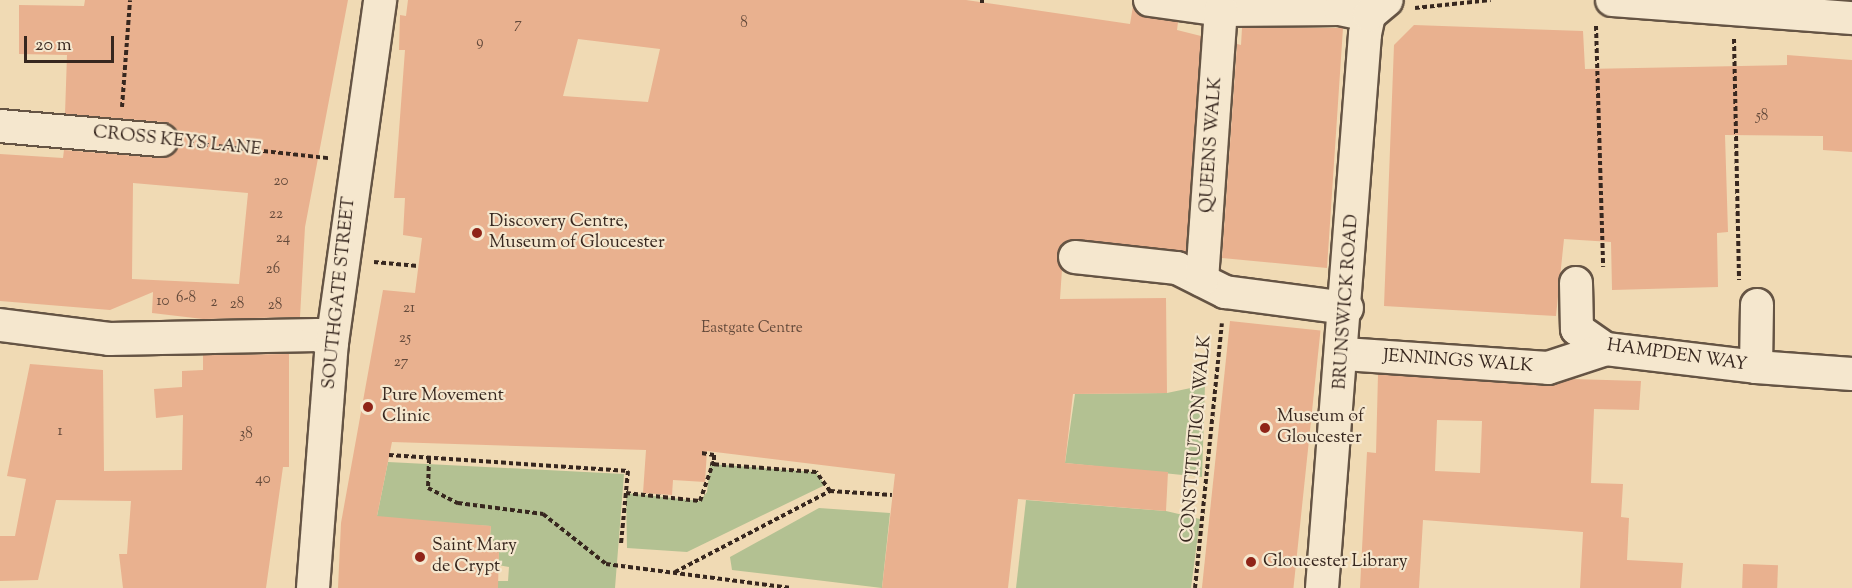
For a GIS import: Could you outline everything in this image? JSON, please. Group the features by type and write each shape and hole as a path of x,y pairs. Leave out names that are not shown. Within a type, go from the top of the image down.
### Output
{"street":[{"name":"SOUTHGATE STREET","path":"313,588 332,342 355,161 381,0"},
{"path":"1150,0 1221,10 1377,8"},
{"path":"1604,6 1734,7 1852,18"},
{"name":"BRUNSWICK ROAD","path":"1322,588 1377,8"},
{"name":"QUEENS WALK","path":"1214,286 1221,10"},
{"name":"CROSS KEYS LANE","path":"0,126 161,140"},
{"path":"1075,257 1177,268 1214,286 1347,308"},
{"name":"HAMPDEN WAY","path":"1590,281 1577,329 1606,349 1756,367 1852,374"},
{"name":"HAMPDEN WAY","path":"1756,367 1757,305"},
{"path":"0,325 109,339 318,334 332,342"},
{"name":"JENNINGS WALK","path":"1344,354 1548,368 1606,349"}],"path":[{"path":"122,135 130,0"},
{"path":"1377,8 1462,7 1491,0"},
{"path":"1590,281 1604,6"},
{"path":"1734,7 1736,276 1757,305"},
{"name":"CROSS KEYS LANE","path":"161,140 355,161"},
{"path":"343,259 418,266"},
{"name":"CONSTITUTION WALK","path":"1195,588 1214,286"},
{"path":"626,493 700,501 707,492 710,464 714,454 701,453"},
{"path":"389,456 628,471 621,544"},
{"path":"429,459 428,488 458,503 543,514 606,564 791,588"},
{"path":"710,464 816,472 830,491"},
{"path":"675,573 830,491 892,495"}],"green space":[{"path":"1205,385 1202,477 1065,463 1075,394 1167,393"},
{"path":"388,462 624,474 615,588 498,588 497,581 508,581 509,567 498,565 499,549 489,547 491,526 376,521"},
{"path":"710,464 816,472 825,485 687,552 627,548 626,493 700,501 707,492"},
{"path":"1026,500 1166,511 1200,519 1191,588 1016,588"},
{"path":"819,508 890,513 882,588 732,570 730,557"}],"building":[{"path":"85,0 348,0 305,227 300,317 203,319 152,313 153,292 110,310 0,301 0,154 63,158 64,150 160,158 169,156 179,142 177,132 163,122 65,114 67,55 19,54 19,5 84,6","holes":["133,183 248,193 239,284 132,279"]},
{"path":"408,0 966,0 1130,24 1133,6 1139,14 1178,22 1177,30 1201,36 1186,252 1076,239 1061,246 1057,256 1062,269 1060,299 1166,298 1167,393 1073,394 1065,463 1168,472 1166,511 1018,499 1008,588 882,588 895,474 707,451 705,482 673,480 672,495 643,493 646,450 392,442 377,516 491,526 489,547 499,549 498,588 338,588 341,523 383,290 415,293 422,238 403,235 405,198 394,198 405,50 399,50 400,15 406,16","holes":["578,39 660,49 648,102 563,96"]},
{"path":"1414,25 1583,31 1585,69 1787,65 1787,55 1852,60 1852,152 1823,150 1823,136 1725,135 1728,232 1717,233 1718,287 1612,290 1611,242 1564,239 1556,316 1384,306 1394,45"},
{"path":"1242,28 1343,28 1327,268 1222,258 1237,44 1241,45"},
{"name":"Museum of Gloucester","path":"1230,321 1321,331 1293,588 1202,588"},
{"path":"289,354 289,467 283,467 266,588 123,588 119,554 127,554 131,501 56,500 38,580 0,581 0,536 15,536 26,479 7,476 30,364 103,370 104,471 182,470 183,415 156,418 154,389 182,387 182,371 203,370 203,355"},
{"path":"1378,374 1547,386 1572,379 1641,381 1639,410 1594,409 1591,483 1623,484 1621,517 1629,518 1627,560 1683,563 1681,588 1580,588 1583,532 1423,520 1419,588 1360,588 1367,452 1376,453","holes":["1437,420 1482,421 1480,473 1435,471"]},
{"path":"1743,564 1778,565 1777,588 1742,588"}],"place":[{"name":"Discovery Centre, Museum of Gloucester","path":"477,233"},
{"name":"Pure Movement Clinic","path":"368,407"},
{"name":"Museum of Gloucester","path":"1265,428"},
{"name":"Saint Mary de Crypt","path":"420,557"},
{"name":"Gloucester Library","path":"1251,562"}]}
